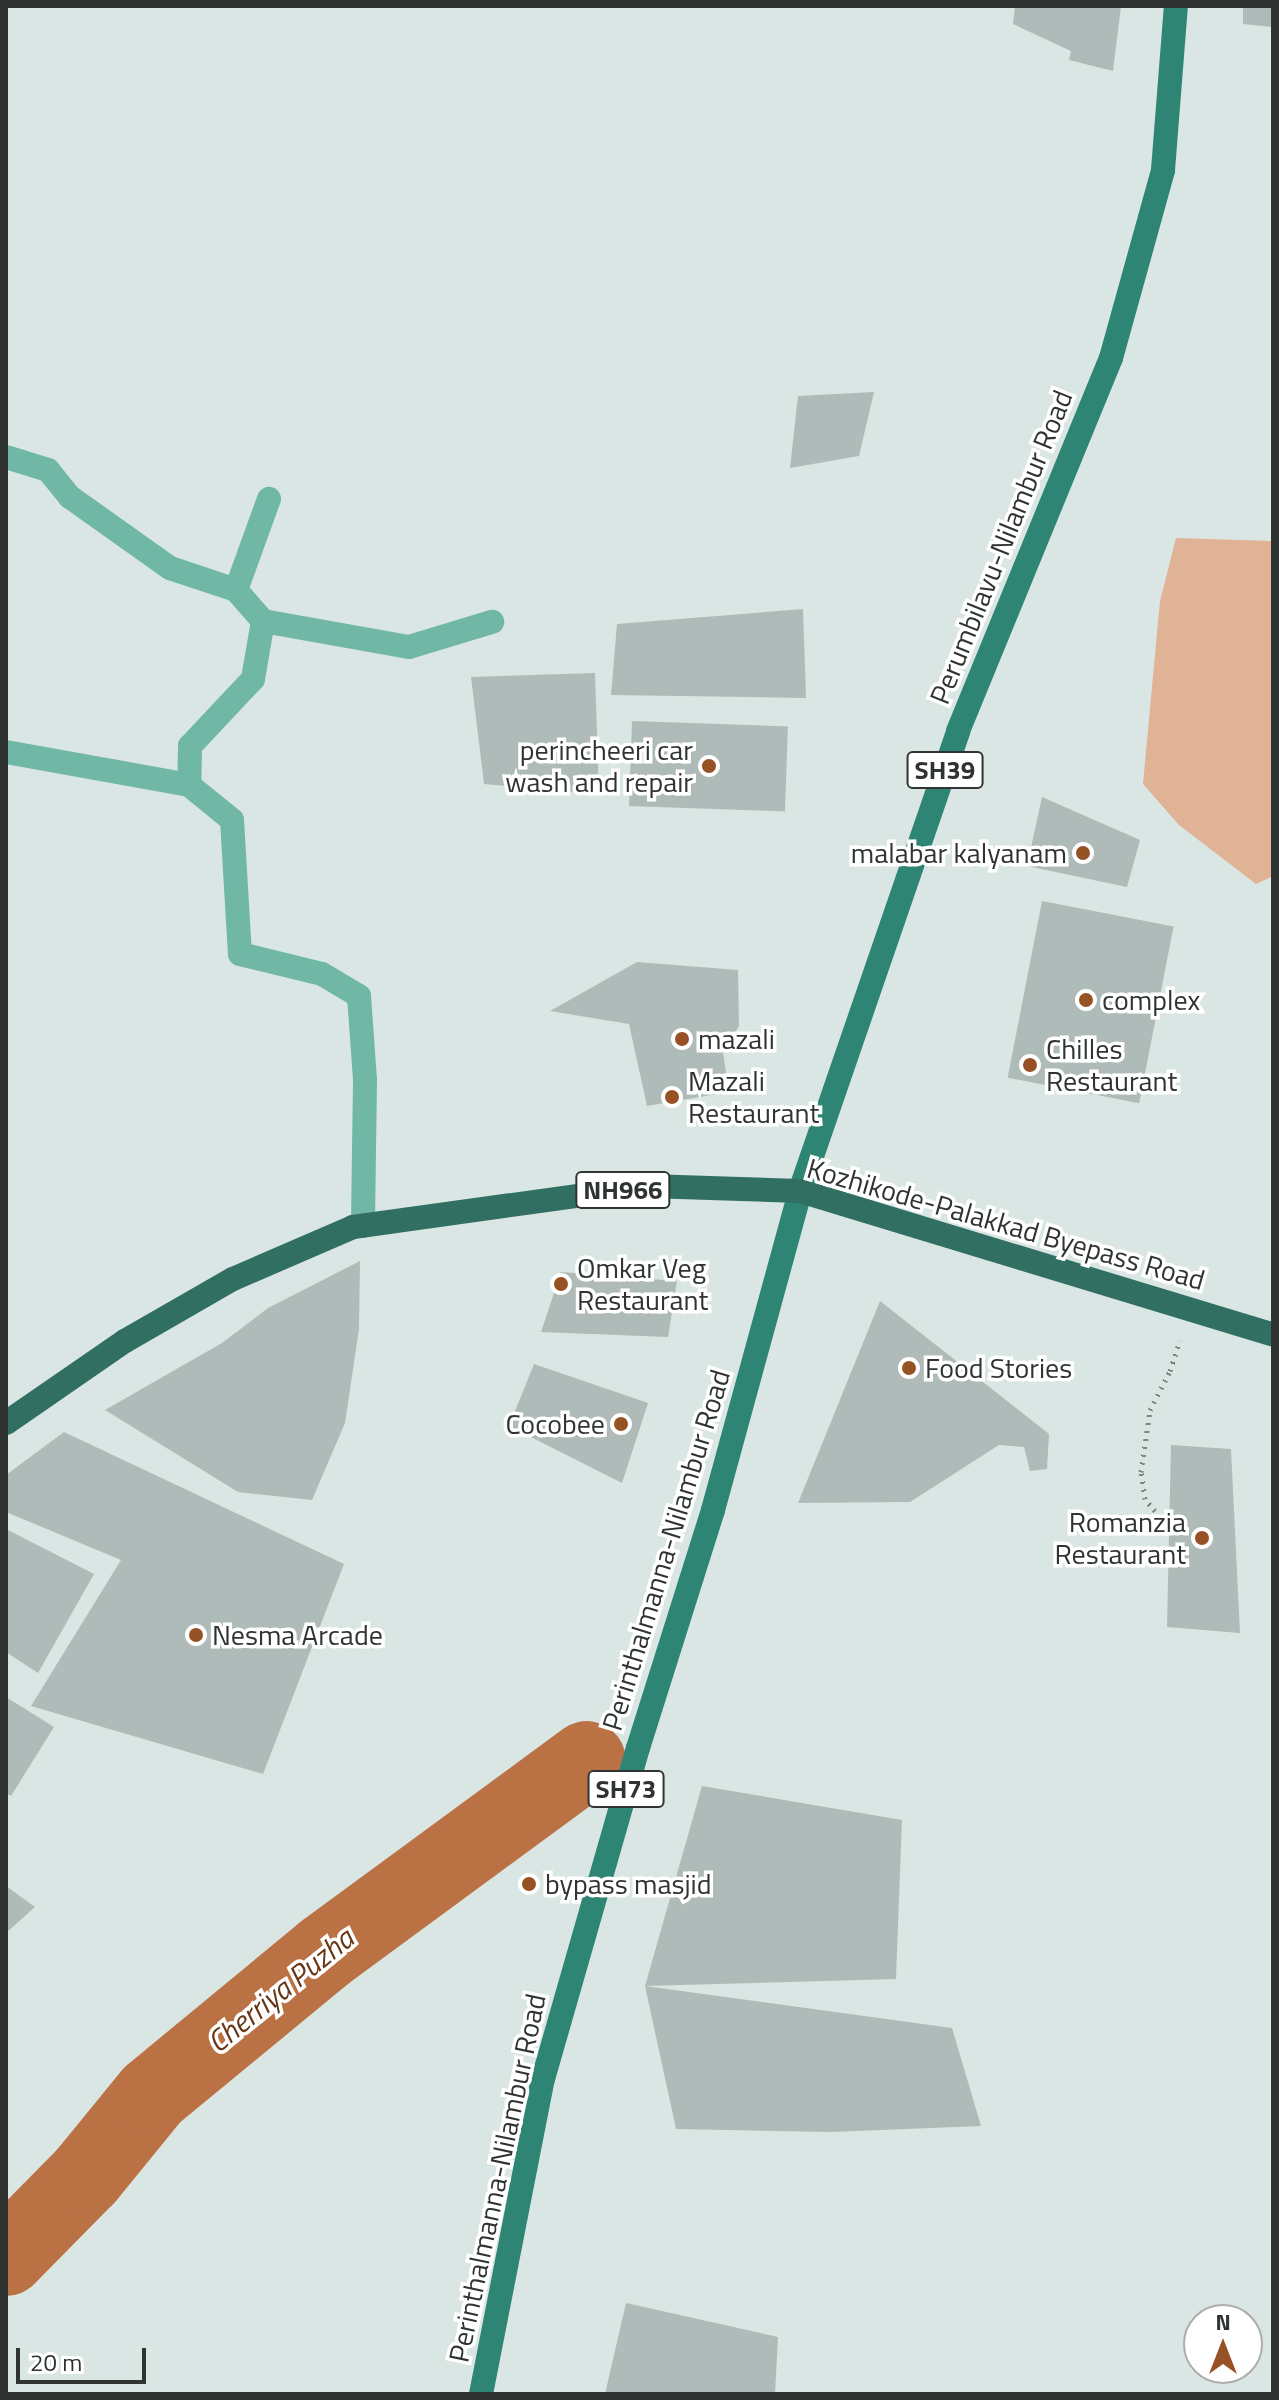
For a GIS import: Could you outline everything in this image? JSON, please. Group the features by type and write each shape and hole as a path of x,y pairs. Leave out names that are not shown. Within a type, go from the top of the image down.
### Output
{"highway":[{"name":"Kozhikode-Palakkad Byepass Road","path":"6,1423 125,1341 233,1279 363,1226 648,1186 800,1191 1273,1335"}],"main road":[{"name":"Perumbilavu-Nilambur Road","path":"800,1191 958,731 1111,358 1163,170 1176,6"},
{"name":"Perinthalmanna-Nilambur Road","path":"481,2394 543,2079 638,1748 713,1510 800,1191"}],"street":[{"path":"6,457 48,470 70,497 170,568 236,590 263,621 409,647 492,622"},
{"path":"236,590 269,499"},
{"path":"189,785 190,746 253,679 263,621"},
{"path":"6,752 189,785 232,820 240,954 322,974 359,996 365,1080 363,1226"}],"path":[{"path":"1155,1511 1145,1499 1141,1472 1150,1410 1170,1371 1191,1309"}],"shaded area":[{"path":"1176,538 1273,541 1273,876 1256,884 1179,825 1143,784 1160,601"}],"building":[{"path":"1015,6 1121,6 1113,71 1069,60 1071,51 1013,24"},
{"path":"1243,6 1273,6 1273,27 1243,24"},
{"path":"874,392 859,456 790,468 798,396"},
{"path":"803,609 806,698 611,695 617,624"},
{"path":"595,673 599,794 484,784 471,677"},
{"name":"perincheeri car wash and repair","path":"632,721 788,726 785,811 629,806"},
{"name":"malabar kalyanam","path":"1042,797 1140,840 1127,887 1027,866"},
{"name":"complex","path":"1042,901 1174,927 1139,1103 1008,1078"},
{"name":"mazali","path":"637,962 738,970 739,1026 723,1052 729,1092 647,1106 629,1024 550,1011"},
{"path":"360,1261 359,1329 345,1423 312,1500 238,1492 105,1410 222,1343 268,1308"},
{"path":"561,1272 677,1281 668,1337 541,1332"},
{"name":"Food Stories","path":"880,1301 1049,1434 1047,1469 1030,1471 1024,1447 999,1445 910,1502 798,1503"},
{"path":"534,1364 648,1403 622,1483 509,1426"},
{"name":"Nesma Arcade","path":"64,1432 344,1564 263,1774 31,1706 121,1560 6,1512 6,1475"},
{"name":"Romanzia Restaurant","path":"1171,1445 1231,1449 1240,1633 1167,1627"},
{"path":"6,1529 94,1574 38,1673 6,1652"},
{"path":"6,1697 54,1727 11,1796 6,1793"},
{"path":"702,1786 902,1820 896,1979 645,1986"},
{"path":"6,1886 35,1907 6,1933"},
{"path":"645,1986 952,2028 981,2126 831,2132 676,2129"},
{"path":"626,2303 778,2337 775,2394 605,2394"}],"waterway":[{"name":"Cherriya Puzha","path":"6,2257 86,2176 152,2095 324,1953 587,1760"}],"place":[{"name":"perincheeri car wash and repair","path":"709,766"},
{"name":"malabar kalyanam","path":"1083,853"},
{"name":"complex","path":"1086,1000"},
{"name":"mazali","path":"682,1039"},
{"name":"Chilles Restaurant","path":"1030,1065"},
{"name":"Mazali Restaurant","path":"672,1097"},
{"name":"Omkar Veg Restaurant","path":"561,1284"},
{"name":"Food Stories","path":"909,1368"},
{"name":"Cocobee","path":"621,1424"},
{"name":"Romanzia Restaurant","path":"1202,1538"},
{"name":"Nesma Arcade","path":"196,1635"},
{"name":"bypass masjid","path":"529,1884"}]}
